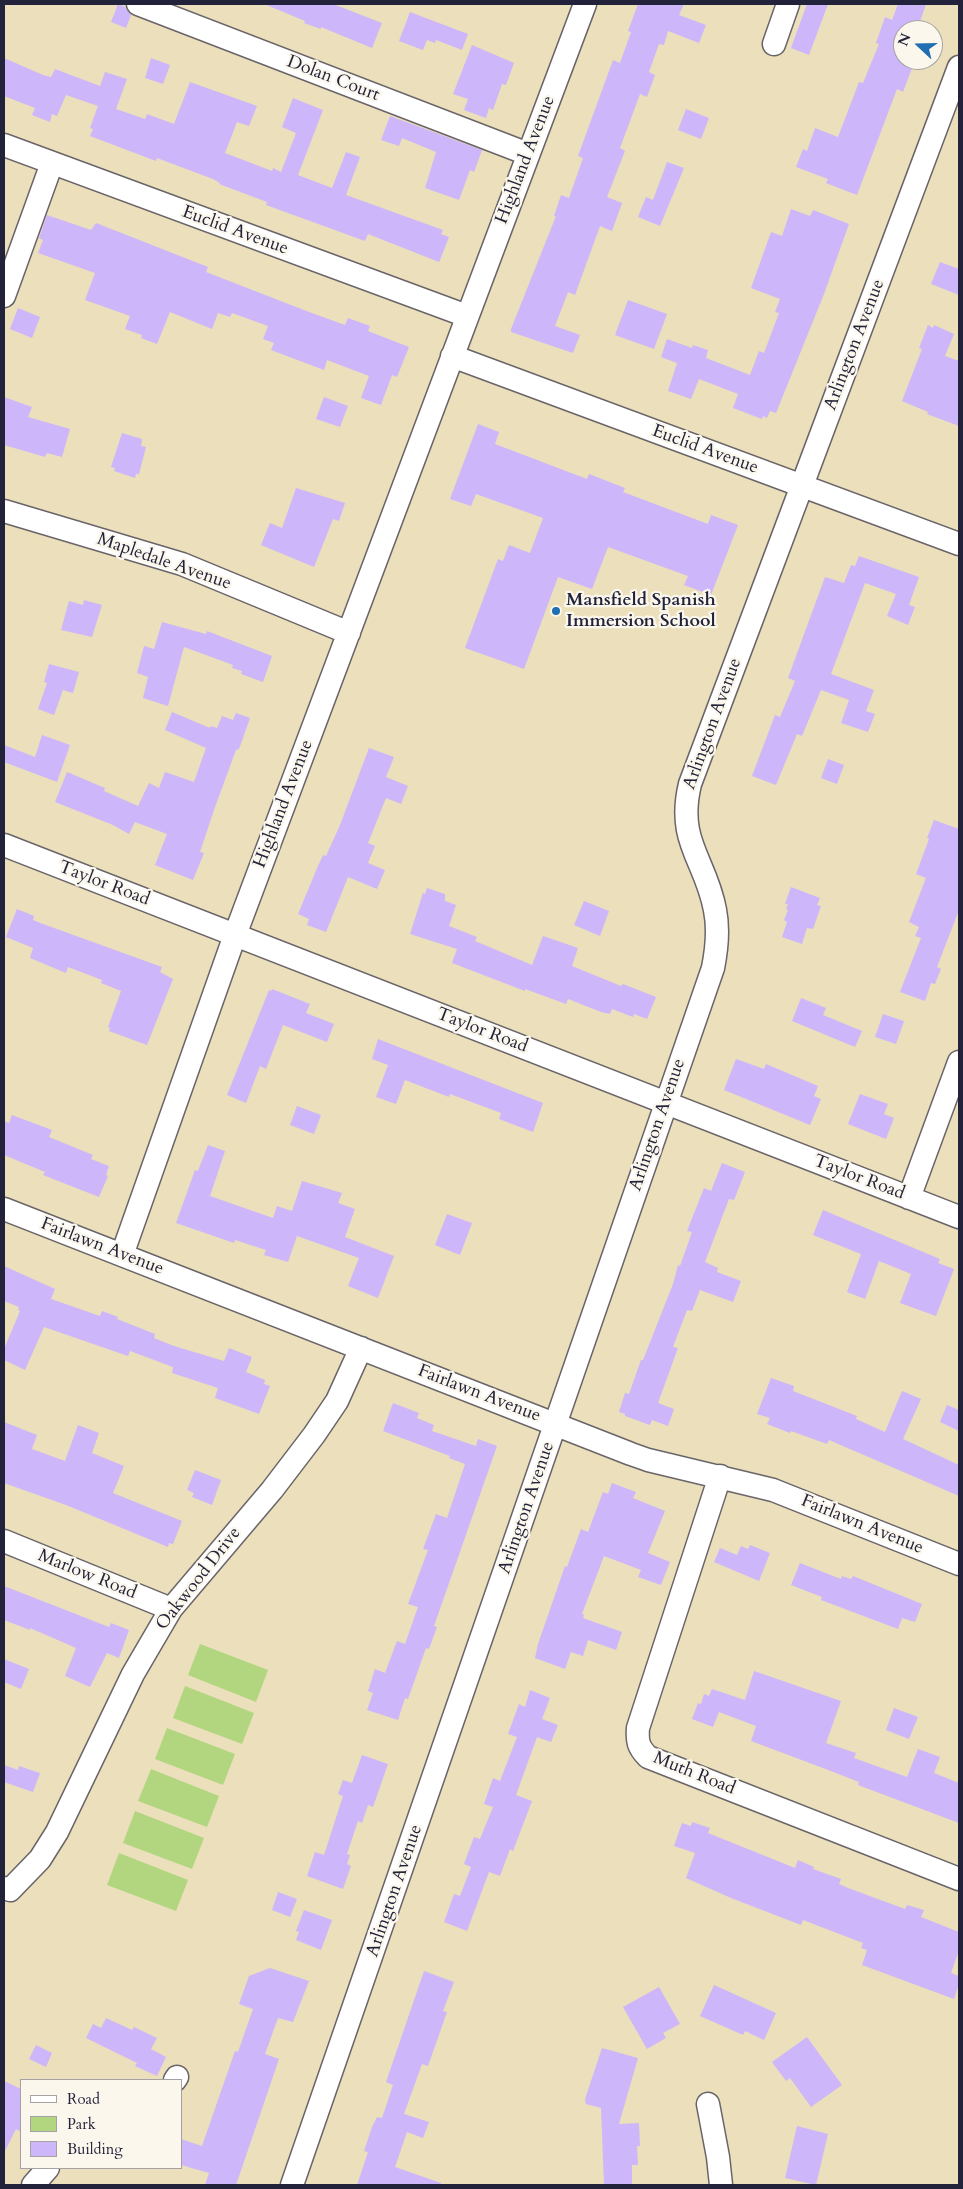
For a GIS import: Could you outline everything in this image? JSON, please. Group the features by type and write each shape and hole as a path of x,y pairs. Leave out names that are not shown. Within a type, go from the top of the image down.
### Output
{"street":[{"name":"Dolan Court","path":"138,4 528,154"},
{"name":"Highland Avenue","path":"122,1255 235,935 585,4"},
{"path":"774,44 788,4"},
{"name":"Arlington Avenue","path":"292,2185 557,1424 665,1103 713,968 718,932 715,909 688,838 685,803 696,766 959,67"},
{"name":"Euclid Avenue","path":"4,145 467,316"},
{"path":"4,296 52,163"},
{"name":"Euclid Avenue","path":"452,356 959,544"},
{"name":"Mapledale Avenue","path":"4,511 182,564 349,633"},
{"name":"Taylor Road","path":"4,845 959,1217"},
{"path":"909,1198 959,1062"},
{"name":"Fairlawn Avenue","path":"4,1209 648,1460 774,1490 959,1564"},
{"name":"Oakwood Drive","path":"6,1891 40,1858 57,1832 133,1674 171,1609 272,1490 314,1435 337,1401 361,1348"},
{"name":"Muth Road","path":"720,1476 638,1728 637,1741 640,1749 648,1757 959,1879"},
{"name":"Marlow Road","path":"4,1541 171,1609"},
{"path":"708,2104 721,2185"},
{"path":"33,2185 47,2169"}],"green space":[{"path":"200,1644 268,1670 256,1702 188,1675"},
{"path":"185,1686 254,1713 242,1744 173,1718"},
{"path":"167,1728 235,1754 223,1785 155,1759"},
{"path":"151,1769 219,1796 207,1827 138,1801"},
{"path":"135,1811 204,1838 192,1869 123,1843"},
{"path":"119,1853 188,1880 176,1911 107,1885"}],"building":[{"path":"118,4 125,7 131,15 126,28 111,22"},
{"path":"264,4 333,4 382,23 372,48 321,27 321,29 304,23 305,21"},
{"path":"638,4 684,4 679,15 706,25 699,43 668,31 664,45 659,44 649,72 655,75 647,97 640,94 620,148 625,151 607,197 622,203 612,231 600,226 575,295 568,292 555,326 580,335 573,353 511,332 511,329 556,216 554,216 561,195 569,198 583,158 578,156 613,60 620,63 631,32 628,31"},
{"path":"807,4 828,4 809,55 791,48"},
{"path":"898,4 926,4 920,20 893,20 893,70 911,70 903,92 897,89 857,195 826,183 828,179 796,167 803,149 807,151 815,128 838,137 859,82 863,83 879,44 876,43 885,17 892,20"},
{"path":"410,12 468,34 462,50 436,40 435,43 427,40 423,50 399,41"},
{"path":"472,45 514,63 506,85 502,84 493,110 489,108 486,118 464,110 468,99 453,94"},
{"path":"4,58 43,75 51,77 55,69 100,86 105,72 127,79 116,109 145,119 147,114 174,124 190,82 257,106 249,126 237,122 225,153 272,171 273,168 281,172 296,133 282,127 293,98 323,110 298,175 332,188 346,152 360,157 346,195 443,230 441,234 449,237 440,260 439,262 368,234 365,241 266,205 267,202 219,184 213,179 157,158 156,161 90,136 93,129 90,128 98,106 66,95 57,116 52,114 50,122 32,115 35,108 4,96"},
{"path":"151,58 170,65 163,84 145,78"},
{"path":"686,109 709,118 701,139 678,130"},
{"path":"390,116 482,150 474,172 470,170 459,200 425,188 436,152 402,138 399,146 381,140"},
{"path":"667,162 684,168 660,226 638,217 646,197 653,200"},
{"path":"791,209 810,216 813,210 849,224 824,294 776,413 770,411 767,418 763,416 762,419 733,408 738,394 699,379 691,399 668,391 677,363 661,357 667,339 692,348 693,345 708,350 706,358 750,375 759,351 764,353 779,313 775,312 780,299 751,288 771,232 782,236"},
{"path":"47,215 91,230 96,223 208,267 206,272 309,312 345,325 348,318 370,326 368,331 409,347 397,377 392,375 381,405 361,398 369,376 327,360 324,370 271,350 274,343 263,339 268,326 232,313 230,317 218,313 212,329 170,312 157,344 141,338 142,335 125,329 130,316 85,300 95,273 38,253 43,240 39,238"},
{"path":"940,262 959,269 959,295 931,284"},
{"path":"628,300 667,314 654,349 615,335"},
{"path":"18,308 40,317 32,338 10,329"},
{"path":"928,325 933,328 934,325 954,334 945,356 959,361 959,426 927,414 928,412 902,401 922,349 919,348"},
{"path":"4,397 32,407 28,417 70,429 62,457 47,453 45,457 4,445"},
{"path":"324,397 348,406 340,427 316,419"},
{"path":"478,424 499,432 495,444 587,479 589,474 625,488 623,492 708,524 711,515 738,525 711,595 684,585 688,576 608,547 592,589 558,577 524,669 465,648 498,559 503,561 509,545 530,553 543,518 476,494 471,506 450,499"},
{"path":"122,433 142,439 141,446 146,447 139,474 136,474 135,478 114,471 115,468 111,467"},
{"path":"296,488 345,503 339,521 333,519 314,567 261,545 270,523 282,528"},
{"path":"859,556 919,577 909,605 915,607 908,625 887,616 896,594 865,583 831,674 874,690 866,711 875,714 868,732 841,723 849,700 821,690 802,736 797,734 776,785 752,776 775,715 780,717 795,681 788,678 825,577 844,583 851,565 855,566"},
{"path":"84,600 102,605 92,637 61,630 69,601 83,605"},
{"path":"162,622 206,634 207,631 272,656 263,682 241,674 242,671 232,668 233,665 184,647 168,706 143,698 148,677 137,673 144,646 154,649"},
{"path":"49,664 79,672 73,693 63,690 54,715 38,709 47,683 44,682"},
{"path":"172,712 210,728 211,726 217,728 222,716 233,720 236,713 250,718 215,807 200,852 204,853 193,880 155,865 167,834 135,822 129,834 113,825 55,802 67,772 105,788 104,791 138,806 149,783 159,788 165,772 194,782 206,748 165,730"},
{"path":"42,735 70,745 57,782 4,762 4,745 35,757"},
{"path":"369,748 394,757 386,777 408,786 401,804 386,798 368,843 375,846 368,863 385,870 377,889 348,877 326,932 307,925 309,919 298,914 323,855 326,856 340,825"},
{"path":"828,759 844,765 837,784 821,778"},
{"path":"934,820 959,829 959,910 937,967 941,969 935,984 931,983 925,1001 900,992 921,938 915,936 919,927 909,922 926,878 916,874"},
{"path":"791,887 820,898 817,905 821,906 813,929 807,928 802,944 782,937 787,922 784,920 788,904 785,904"},
{"path":"427,888 445,894 445,901 456,905 449,926 477,937 475,941 532,965 543,936 578,948 572,966 621,986 623,984 656,997 647,1019 634,1014 633,1017 612,1009 610,1014 601,1012 568,999 566,1004 525,989 525,991 452,963 457,949 410,934 423,893 425,894"},
{"path":"584,901 609,911 600,936 574,925"},
{"path":"17,909 34,916 33,920 43,924 162,967 160,972 173,979 147,1045 109,1031 110,1028 108,1027 121,991 101,983 102,980 68,967 66,973 30,958 33,948 6,937"},
{"path":"272,989 310,1004 306,1013 334,1024 327,1042 283,1025 266,1069 260,1066 246,1103 227,1095 269,990 271,991"},
{"path":"801,998 826,1008 823,1015 862,1031 855,1047 792,1021"},
{"path":"883,1014 904,1021 896,1044 875,1037"},
{"path":"378,1039 543,1103 533,1132 499,1119 501,1113 450,1094 449,1097 405,1080 396,1104 376,1097 388,1065 372,1059"},
{"path":"736,1059 764,1069 766,1064 818,1086 814,1096 821,1099 810,1125 724,1090"},
{"path":"860,1094 888,1104 884,1114 894,1118 886,1139 848,1124"},
{"path":"297,1106 321,1115 314,1134 290,1125"},
{"path":"12,1115 52,1130 49,1137 93,1155 91,1159 109,1166 106,1175 108,1176 99,1197 43,1175 45,1172 4,1155 4,1121 9,1123"},
{"path":"208,1145 225,1151 210,1196 273,1218 277,1206 292,1211 302,1181 342,1193 338,1203 355,1209 345,1237 394,1256 378,1298 348,1286 359,1258 297,1236 288,1262 264,1255 266,1250 235,1240 234,1243 176,1223 195,1170 198,1171"},
{"path":"722,1163 745,1172 734,1200 729,1199 705,1262 718,1268 717,1272 741,1281 733,1302 700,1290 692,1311 687,1310 673,1347 678,1348 658,1403 674,1409 668,1426 652,1420 650,1425 619,1412 625,1393 629,1394 673,1284 678,1265 680,1266 692,1232 687,1231 704,1188 711,1191"},
{"path":"823,1210 940,1259 938,1263 954,1269 936,1316 900,1303 911,1274 879,1261 865,1299 847,1292 861,1254 813,1235"},
{"path":"447,1214 472,1223 460,1255 435,1245"},
{"path":"4,1266 55,1289 51,1299 100,1316 102,1311 118,1317 117,1319 155,1334 154,1338 174,1346 224,1361 229,1348 252,1357 246,1372 265,1380 264,1384 270,1386 259,1414 215,1398 218,1388 172,1373 173,1367 130,1351 128,1356 44,1327 25,1370 4,1360 4,1349 20,1311 18,1310 19,1307 4,1301"},
{"path":"771,1378 794,1386 793,1391 857,1416 856,1419 885,1432 902,1391 921,1399 903,1439 959,1465 959,1496 829,1440 827,1444 767,1424 770,1418 757,1414"},
{"path":"393,1403 419,1413 417,1418 434,1425 432,1431 476,1446 478,1439 497,1446 434,1626 437,1627 429,1649 426,1648 408,1699 405,1698 398,1720 367,1710 373,1693 368,1691 375,1669 385,1673 397,1641 405,1644 418,1607 408,1604 428,1550 423,1549 436,1514 447,1518 465,1464 449,1458 450,1456 383,1431"},
{"path":"947,1405 959,1410 959,1431 940,1422"},
{"path":"4,1422 37,1435 32,1449 65,1461 78,1425 99,1433 92,1453 124,1466 113,1493 182,1521 173,1544 169,1543 168,1547 66,1505 4,1483"},
{"path":"195,1470 221,1480 212,1505 192,1497 194,1493 187,1490"},
{"path":"612,1483 636,1492 633,1498 665,1511 648,1553 670,1562 661,1585 638,1577 641,1570 604,1556 582,1614 584,1615 583,1618 622,1632 616,1650 588,1640 583,1656 571,1652 565,1669 535,1658 538,1644 565,1566 567,1567 581,1529 588,1532 603,1492 608,1494"},
{"path":"750,1545 770,1553 759,1581 714,1562 720,1548 737,1555 741,1546 748,1549"},
{"path":"800,1563 841,1579 842,1576 851,1579 853,1576 922,1604 915,1622 902,1618 898,1629 821,1600 822,1597 791,1585"},
{"path":"4,1586 109,1627 111,1623 129,1630 119,1658 107,1653 90,1687 65,1676 76,1648 30,1628 30,1630 4,1620"},
{"path":"4,1659 29,1669 21,1689 4,1682"},
{"path":"754,1671 841,1701 826,1743 856,1753 854,1758 907,1777 918,1749 940,1757 934,1773 959,1783 959,1823 858,1785 859,1782 751,1741 756,1726 719,1712 713,1727 692,1719 698,1703 701,1704 704,1694 709,1696 712,1689 745,1700"},
{"path":"530,1690 550,1698 542,1719 558,1725 551,1742 537,1737 516,1795 532,1801 513,1851 510,1849 500,1876 489,1872 467,1931 444,1922 454,1894 460,1896 471,1867 464,1864 474,1837 480,1839 493,1807 484,1804 493,1778 500,1781 517,1737 508,1734 519,1704 525,1707"},
{"path":"894,1708 918,1717 909,1739 886,1730"},
{"path":"362,1755 388,1764 373,1807 368,1805 362,1823 358,1821 347,1854 350,1855 347,1864 351,1866 343,1889 307,1876 315,1852 324,1855 343,1796 338,1794 343,1780 352,1783"},
{"path":"4,1765 18,1770 19,1766 40,1773 33,1792 4,1782"},
{"path":"692,1822 710,1828 708,1833 795,1868 798,1860 814,1867 813,1869 841,1879 839,1884 848,1888 905,1909 907,1905 924,1910 921,1917 959,1932 959,1950 951,1973 959,1976 959,1984 954,1999 862,1965 867,1950 861,1948 863,1943 803,1920 801,1925 686,1878 695,1853 674,1846 682,1823 691,1826"},
{"path":"278,1892 297,1899 290,1917 272,1910"},
{"path":"304,1910 332,1920 321,1950 296,1940 299,1932 296,1931"},
{"path":"270,1968 309,1981 293,2022 278,2018 265,2054 279,2059 236,2185 205,2185 209,2173 182,2165 182,2139 202,2146 235,2051 238,2052 253,2009 239,2004 249,1976"},
{"path":"424,1971 454,1982 443,2011 447,2012 428,2066 422,2064 404,2114 429,2122 423,2138 407,2132 395,2167 441,2183 440,2185 357,2185 368,2152 364,2151 372,2127 377,2117 382,2118 393,2085 386,2082"},
{"path":"714,1985 776,2013 764,2040 745,2031 743,2035 700,2016"},
{"path":"659,1987 680,2024 663,2033 666,2038 647,2049 623,2007"},
{"path":"106,2018 132,2030 134,2027 157,2038 151,2049 166,2057 157,2076 135,2066 137,2063 86,2038 93,2024 101,2028"},
{"path":"807,2037 842,2085 811,2107 790,2078 786,2081 772,2062"},
{"path":"36,2045 52,2053 46,2067 29,2059"},
{"path":"602,2048 638,2058 619,2124 639,2123 640,2146 637,2146 638,2165 632,2165 632,2184 604,2185 601,2108 586,2104 585,2099"},
{"path":"4,2081 20,2089 20,2131 16,2129 4,2153"},
{"path":"797,2126 828,2134 816,2185 785,2178"}],"place":[{"name":"Mansfield Spanish Immersion School","path":"556,611"}]}
